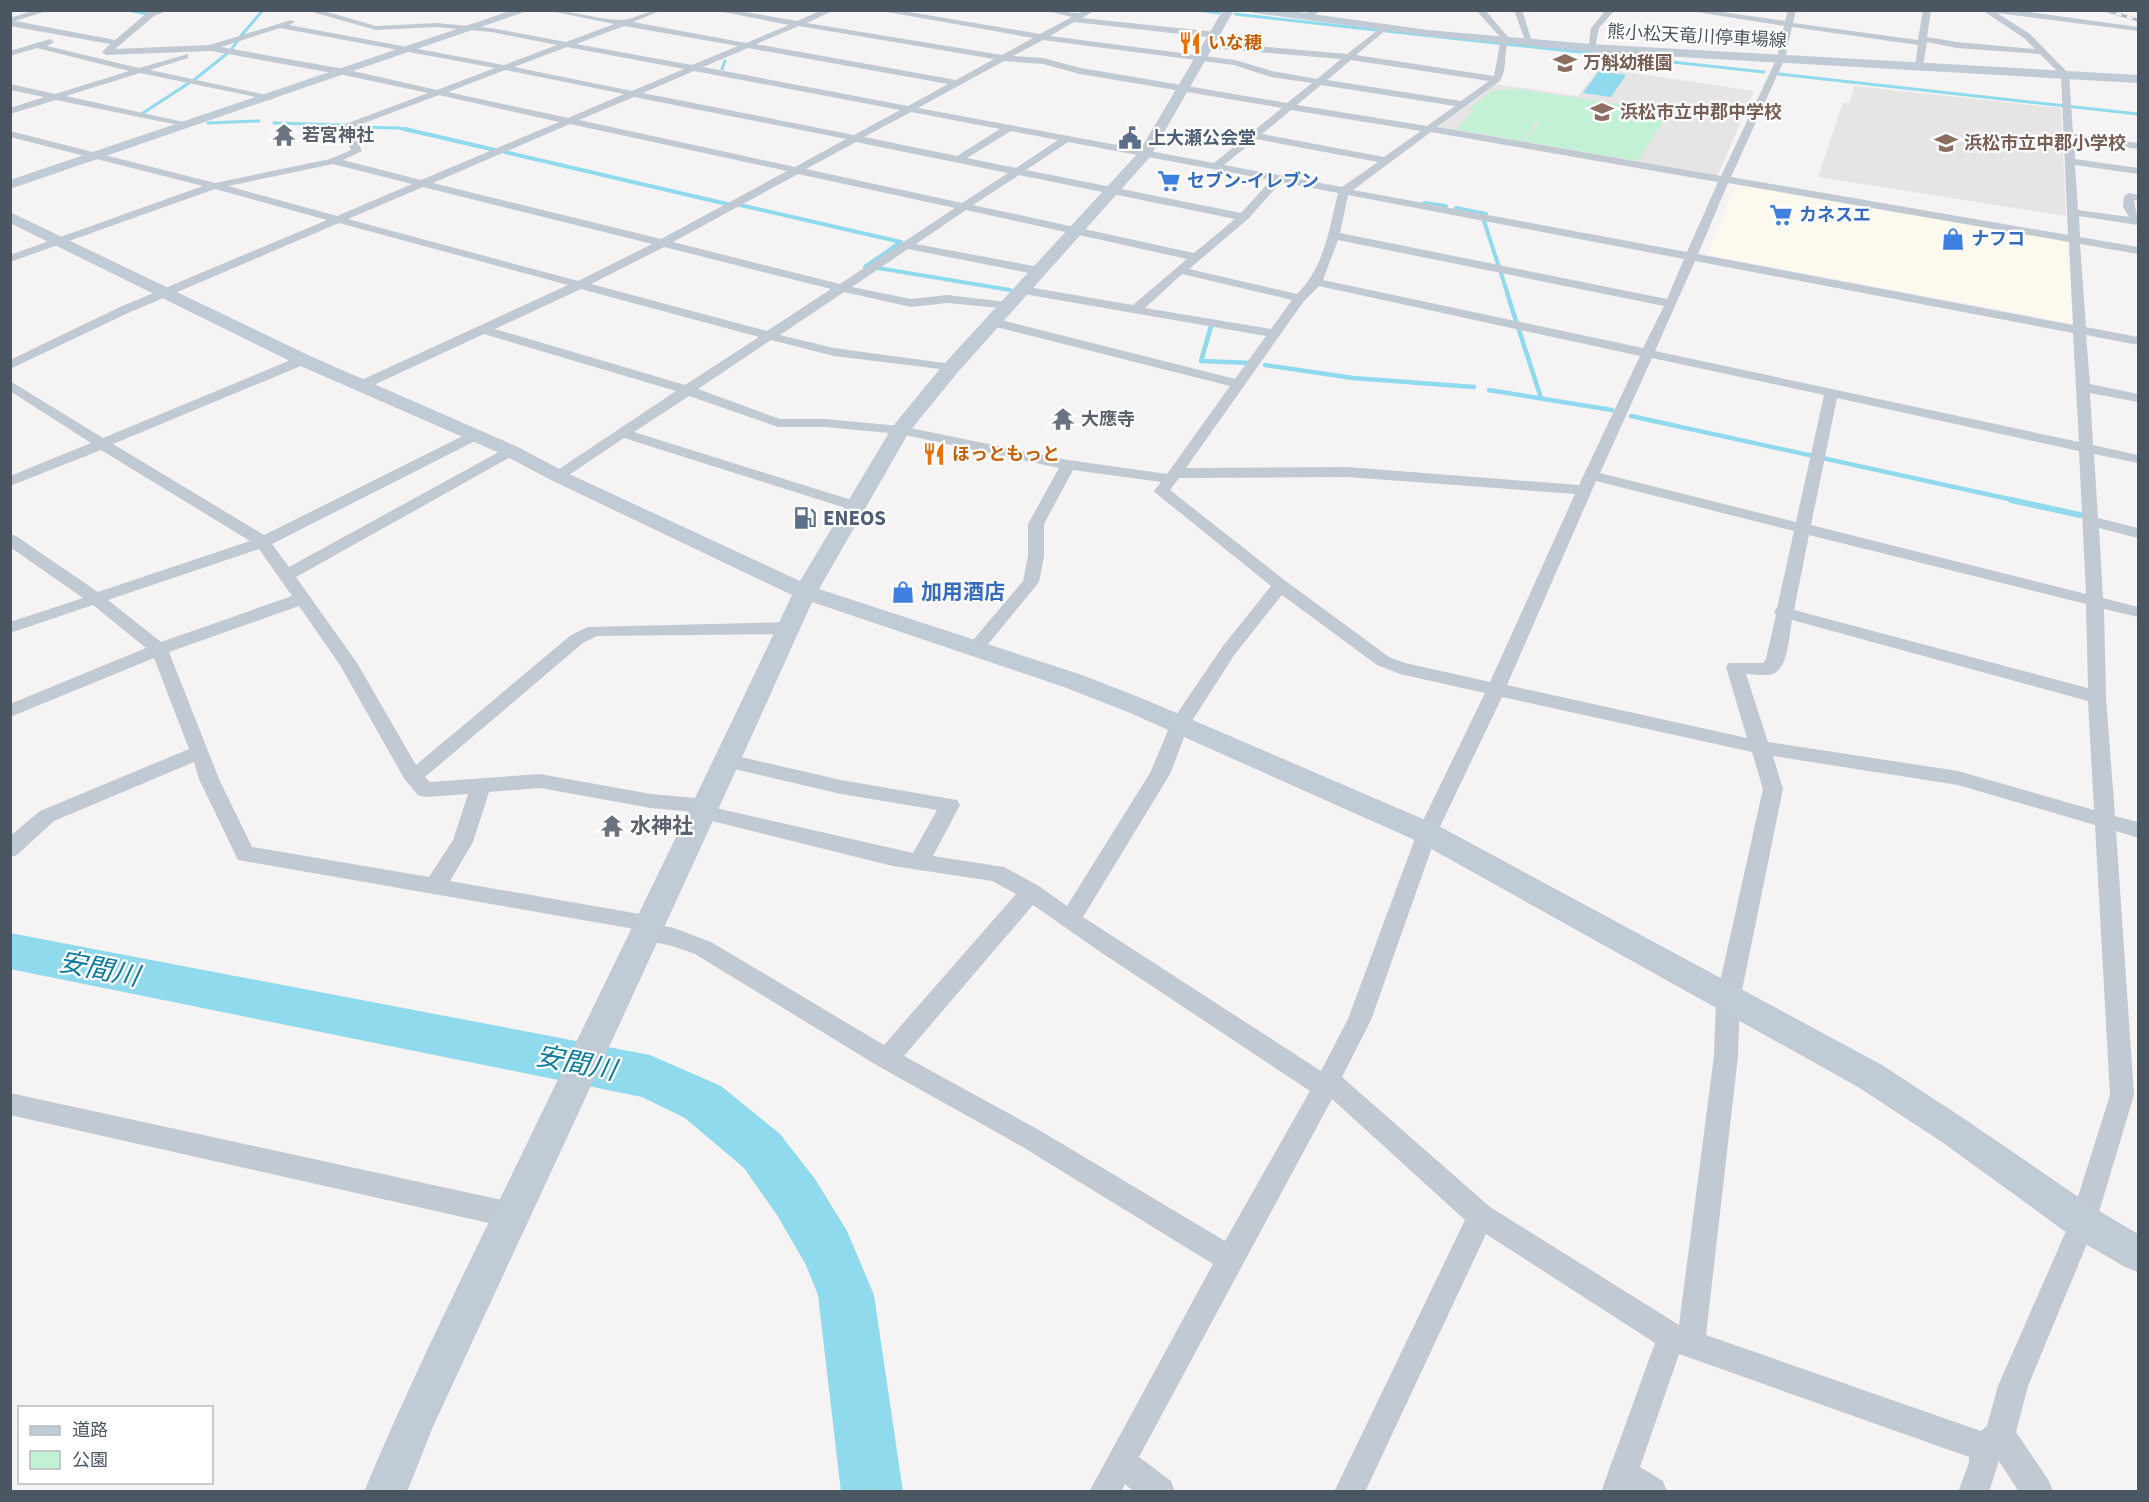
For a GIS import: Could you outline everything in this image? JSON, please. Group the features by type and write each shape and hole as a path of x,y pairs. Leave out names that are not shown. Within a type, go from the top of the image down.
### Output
{"street":[{"path":"10,21 46,10"},
{"path":"106,52 151,14 165,10"},
{"path":"309,10 366,22 376,28 439,21 2139,341"},
{"path":"10,185 525,10"},
{"path":"550,10 957,83"},
{"path":"10,259 214,186 333,161 357,151 346,127 658,10"},
{"path":"717,10 1003,58 1043,61 1080,71 1182,89 2139,250"},
{"path":"10,365 124,310 830,10"},
{"path":"880,10 1042,37 1209,46 1349,57 1497,79"},
{"path":"1047,10 1082,15 1209,46 1235,63 1260,71 1463,104"},
{"path":"385,1491 417,1416 647,927 706,809 805,592 900,430 951,368 1144,154 1229,10"},
{"name":"熊小松天竜川停車場線","path":"1254,10 1502,43 2139,79"},
{"path":"1306,17 1317,10"},
{"path":"1480,10 1505,38 1502,43 1501,74 1344,191 1329,252 1316,282 1300,298 1162,491 1281,586 1383,662 1400,668 1762,748 1958,778 2139,830"},
{"path":"1518,10 1530,44"},
{"path":"1591,48 1595,28 1611,10"},
{"path":"1689,10 1765,21 1786,19 1921,41 2044,52"},
{"path":"1919,66 1927,10"},
{"path":"1988,10 2139,29"},
{"path":"1973,1491 2013,1386 2083,1222 2130,1098 2097,697 2095,602 2065,74 2027,36 1988,10"},
{"path":"10,111 325,12"},
{"path":"360,386 579,285 661,243 1082,15"},
{"path":"1104,1491 1327,1084 1359,1020 1427,833 1496,689 1781,58 1786,19"},
{"path":"10,21 116,43"},
{"path":"413,49 421,44 439,21"},
{"path":"280,26 413,49 1245,217"},
{"path":"1216,167 1383,28"},
{"path":"10,54 75,35"},
{"path":"38,46 84,59 271,97"},
{"path":"84,59 106,52 211,48 344,72 1196,257"},
{"path":"10,87 185,126"},
{"path":"957,160 1009,128"},
{"path":"10,134 100,154 834,352 951,368"},
{"path":"1252,135 1386,160"},
{"path":"2068,136 2139,146"},
{"path":"558,476 1066,139"},
{"path":"333,161 841,289 911,303 947,299 1240,384"},
{"path":"2069,161 2139,171"},
{"path":"1137,308 1245,217 1278,179"},
{"path":"2138,221 2128,207 2129,196 2139,198"},
{"path":"2072,212 2138,221"},
{"path":"10,218 303,360 511,451 558,476 805,592 1073,681 1137,706 1427,833 1870,1076 1954,1131 2083,1222 2139,1254"},
{"path":"1332,235 1671,304"},
{"path":"906,245 1039,271"},
{"path":"1180,270 1300,298"},
{"path":"1316,282 2139,459"},
{"path":"1022,290 1137,308 1276,334"},
{"path":"483,329 686,390 778,423 825,423 900,430 1068,465 1174,476 1347,472 1588,482 1803,528 2139,612"},
{"path":"10,482 303,360"},
{"path":"10,384 102,444 263,542 348,663 412,775 425,790 540,781 706,809 919,862 996,873 1031,892 1107,945 1327,1084 1481,1216 1681,1340 1992,1441 2038,1491"},
{"path":"2082,387 2139,398"},
{"path":"1652,1491 1619,1483 1681,1340 1726,1056 1728,1000 1773,789 1735,667 1768,669 1775,661 1831,393"},
{"path":"622,433 855,506"},
{"path":"10,628 263,542 476,435"},
{"path":"287,575 511,451"},
{"path":"974,650 1031,582 1036,556 1036,524 1068,465"},
{"path":"2089,521 2139,532"},
{"path":"10,539 96,599 159,649 214,789 245,854 435,886 647,927 703,948 887,1059 1030,1138 1230,1259"},
{"path":"1071,918 1160,774 1179,726 1229,650 1263,605 1281,586"},
{"path":"10,711 159,649 304,598"},
{"path":"1784,612 2097,697"},
{"path":"412,775 421,771 577,639 594,631 790,628"},
{"path":"10,849 47,816 200,752"},
{"path":"728,761 841,787 950,805 919,862"},
{"path":"435,886 463,842 481,786"},
{"path":"887,1059 1031,892"},
{"path":"10,1104 512,1215"},
{"path":"1349,1491 1481,1216"},
{"path":"1121,1462 1160,1491"}],"shaded area":[{"name":"浜松市立中郡中学校","path":"1599,68 1754,91 1717,177 1436,129 1496,84 1578,96"},
{"name":"浜松市立中郡小学校","path":"1854,86 2061,108 2066,216 1818,177 1843,103 1850,103"},
{"path":"1737,184 2067,241 2073,323 1707,255"}],"green space":[{"path":"1517,89 1669,112 1638,161 1522,141 1540,122 1537,121 1521,141 1456,129 1474,111 1468,110 1492,91"}],"water":[{"path":"1599,71 1626,75 1611,97 1583,93"}],"waterway":[{"path":"127,10 148,14 161,10"},
{"path":"240,37 263,10"},
{"path":"1198,10 1219,13"},
{"path":"1235,14 1376,30"},
{"path":"1386,31 1764,72"},
{"path":"231,50 238,40"},
{"path":"194,80 229,52"},
{"path":"722,69 725,61"},
{"path":"1779,74 2138,114"},
{"path":"143,113 189,83"},
{"path":"208,123 259,121"},
{"path":"274,123 346,125"},
{"path":"357,127 399,128 411,131"},
{"path":"405,129 495,150"},
{"path":"505,152 727,204"},
{"path":"1424,203 1446,206"},
{"path":"740,205 901,242"},
{"path":"1456,208 1486,214"},
{"path":"1484,221 1508,295"},
{"path":"865,267 898,244"},
{"path":"878,268 1010,290"},
{"path":"1507,293 1541,398"},
{"path":"1208,322 1212,323 1201,361 1250,363"},
{"path":"1265,365 1353,378 1474,387"},
{"path":"1489,390 1612,410"},
{"path":"1631,416 2018,501"},
{"path":"2011,500 2080,515"},
{"name":"安間川","path":"10,951 650,1077 703,1102 762,1151 796,1197 828,1250 846,1295 872,1492"}],"railway":[{"path":"2104,10 2138,20"}],"place":[{"name":"いな穂","path":"1190,43"},
{"name":"万斛幼稚園","path":"1565,63"},
{"name":"浜松市立中郡中学校","path":"1602,112"},
{"name":"若宮神社","path":"284,135"},
{"name":"上大瀬公会堂","path":"1130,138"},
{"name":"浜松市立中郡小学校","path":"1946,143"},
{"name":"セブン-イレブン","path":"1169,181"},
{"name":"カネスエ","path":"1781,215"},
{"name":"ナフコ","path":"1953,239"},
{"name":"大應寺","path":"1063,419"},
{"name":"ほっともっと","path":"934,454"},
{"name":"ENEOS","path":"805,518"},
{"name":"加用酒店","path":"903,592"},
{"name":"水神社","path":"612,826"}]}
